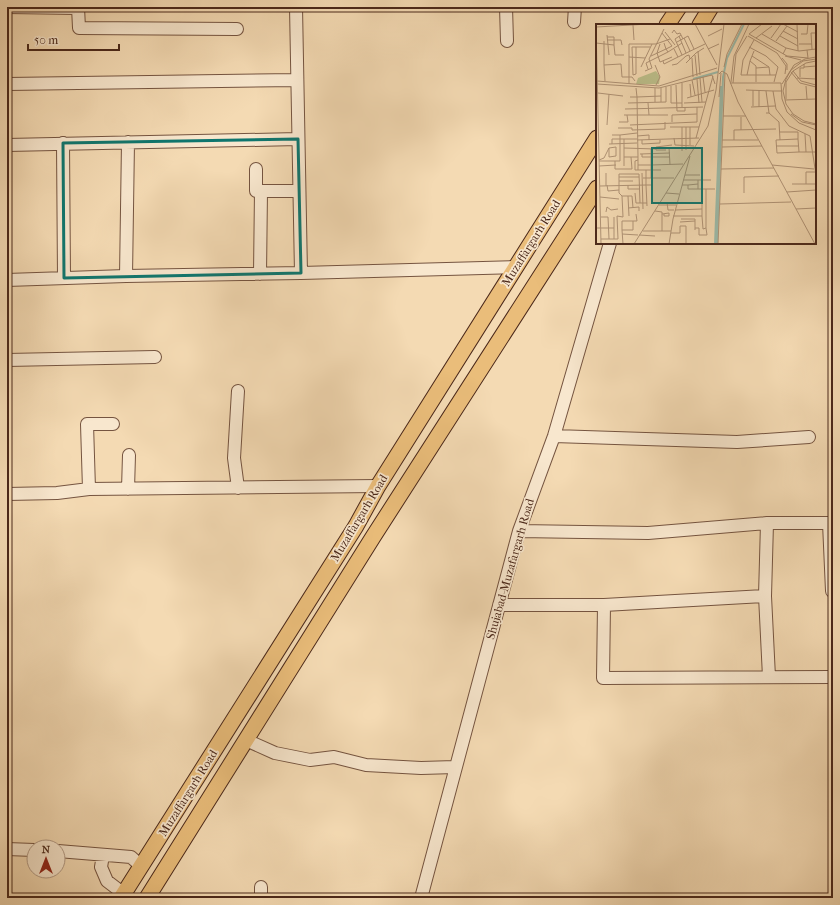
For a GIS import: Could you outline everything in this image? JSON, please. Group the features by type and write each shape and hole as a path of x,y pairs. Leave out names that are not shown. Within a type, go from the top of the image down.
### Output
{"main road":[{"path":"668,24 679,7"},
{"path":"701,24 712,7"},
{"name":"Muzaffargarh Road","path":"123,896 356,526 378,486 596,140"},
{"name":"Muzaffargarh Road","path":"147,898 369,544 596,190"}],"street":[{"path":"7,7 78,8 79,28 236,29"},
{"path":"296,7 301,273"},
{"path":"506,7 507,41"},
{"path":"574,22 575,7"},
{"path":"7,84 297,80"},
{"path":"7,145 298,139"},
{"path":"126,276 128,142"},
{"path":"63,143 64,278"},
{"path":"256,169 256,191 299,191"},
{"path":"260,274 261,191"},
{"name":"Shujabad-Muzafargarh Road","path":"421,898 519,531 554,436 610,244"},
{"path":"7,280 517,267"},
{"path":"7,360 155,356"},
{"path":"238,391 234,458 238,488"},
{"path":"89,489 87,424 113,424"},
{"path":"554,436 737,442 809,437"},
{"path":"128,489 129,455"},
{"path":"7,494 57,493 89,489 378,486"},
{"path":"767,524 765,596 769,678"},
{"path":"519,531 648,533 767,524 831,524 832,591"},
{"path":"499,605 604,605 765,596"},
{"path":"604,605 603,678 833,677"},
{"path":"246,740 275,753 310,760 334,757 366,765 421,768 455,767"},
{"path":"7,849 26,850"},
{"path":"66,852 131,857 141,866"},
{"path":"103,855 101,867 107,881 123,896"}],"highlighted area":[{"path":"298,139 301,273 64,278 63,143"}]}
